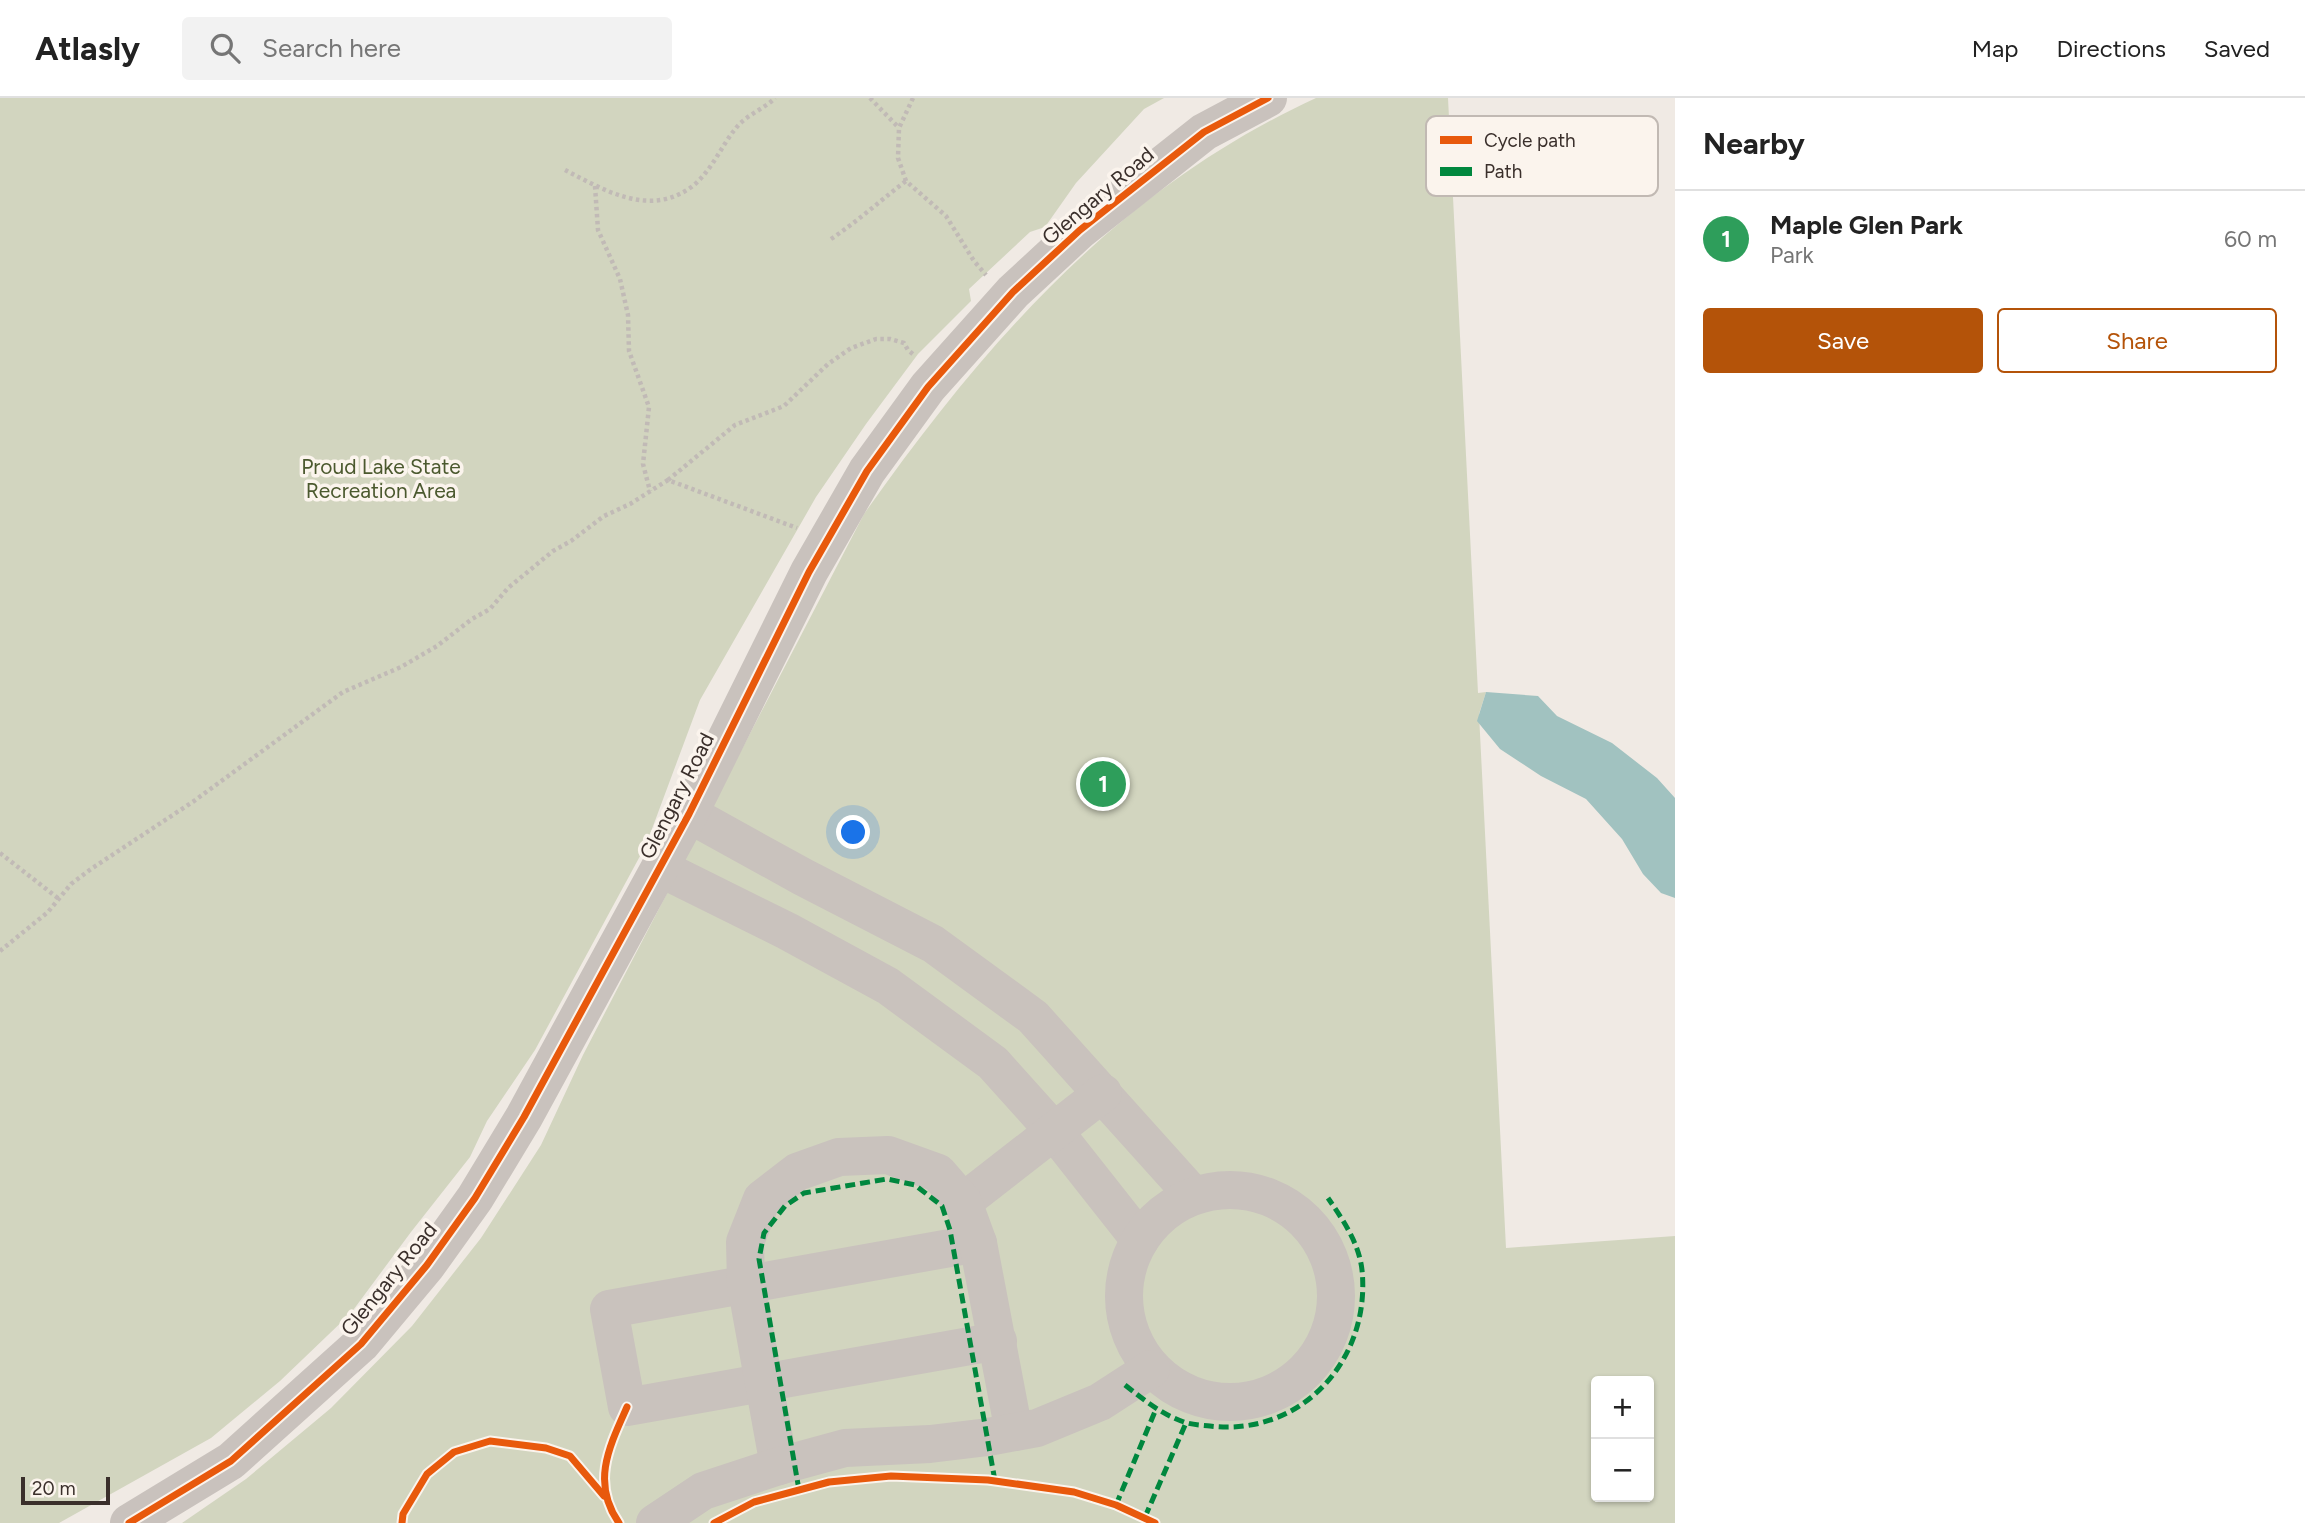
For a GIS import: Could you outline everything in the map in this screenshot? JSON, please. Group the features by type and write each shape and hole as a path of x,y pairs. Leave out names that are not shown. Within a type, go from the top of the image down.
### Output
{"street":[{"name":"Glengary Road","path":"129,1523 231,1461 361,1344 427,1265 475,1198 524,1117 689,814 827,540 867,471 938,376 1007,299 1080,230 1204,132 1268,98"},
{"path":"689,814 933,944 1033,1017 1193,1195"},
{"path":"660,868 787,931 888,986 993,1063 1054,1131 1140,1240"},
{"path":"963,1202 1103,1093"},
{"path":"779,1466 746,1284 746,1242 762,1199 797,1172 839,1157 888,1155 938,1173 963,1202 978,1243 1014,1432"},
{"path":"1235,1189 1276,1199 1310,1224 1332,1259 1338,1301 1327,1342 1303,1376 1267,1397 1225,1404 1184,1393 1151,1369 1129,1333 1122,1292 1132,1251 1158,1217 1193,1195 1235,1189"},
{"path":"978,1243 610,1309 627,1407 998,1341"},
{"path":"655,1523 703,1491 845,1448 930,1444 988,1437 1037,1427 1100,1402 1151,1369"}],"path":[{"path":"565,170 621,198 661,202 691,187 718,157 737,126 775,98"},
{"path":"870,98 899,128"},
{"path":"913,98 899,128 898,158 906,181 946,216 974,261 1007,299"},
{"path":"831,239 858,221 906,181"},
{"path":"595,186 598,230 620,279 628,315 629,351 649,407 643,464 650,491"},
{"path":"0,951 48,912 71,884 90,869 206,794 343,692 401,667 437,646 472,619 490,609 508,589 553,551 604,516 630,504 668,480 735,425 784,406 828,364 851,348 876,339 904,343 908,350 938,376"},
{"path":"668,480 827,540"},
{"path":"0,853 59,899"}],"green space":[{"name":"Proud Lake State Recreation Area","path":"0,98 1164,98 1144,109 1076,183 1045,227 1030,232 969,289 971,301 918,354 816,497 700,700 646,845 535,1050 487,1121 470,1157 351,1313 280,1381 211,1438 59,1523 0,1523"},
{"path":"1316,98 1448,98 1449,116 1426,116 1426,196 1453,196 1478,693 1486,692 1479,714 1506,1248 1675,1236 1675,1523 182,1523 246,1479 331,1408 412,1326 481,1238 541,1145 583,1055 864,514 959,388 1009,330 1062,275 1119,224 1180,177 1245,135"}],"water":[{"path":"1486,692 1538,696 1557,716 1612,743 1657,778 1675,798 1675,898 1661,893 1643,874 1622,839 1586,799 1541,776 1500,749 1477,721"}],"marked path":[{"path":"799,1490 759,1259 764,1233 785,1206 804,1193 887,1179 915,1185 942,1206 950,1230 995,1481"},
{"path":"1125,1385 1160,1411 1176,1419 1210,1426 1243,1426 1274,1419 1301,1405 1324,1386 1342,1361 1355,1333 1362,1303 1362,1270 1358,1250 1345,1223 1328,1198"},
{"path":"1116,1505 1156,1409"},
{"path":"1145,1517 1186,1423"}],"cycle path":[{"path":"129,1523 231,1461 361,1344 427,1265 475,1198 524,1117 689,814 809,572 867,471 928,387 1013,292 1080,230 1204,132 1268,98"},
{"path":"619,1523 606,1494 604,1479 609,1451 627,1407"},
{"path":"402,1523 403,1514 427,1474 454,1452 490,1441 546,1448 570,1456 604,1496"},
{"path":"714,1523 754,1502 829,1482 891,1476 988,1480 1074,1492 1116,1505 1155,1523"}],"place":[{"name":"Maple Glen Park","path":"1103,784"}]}
